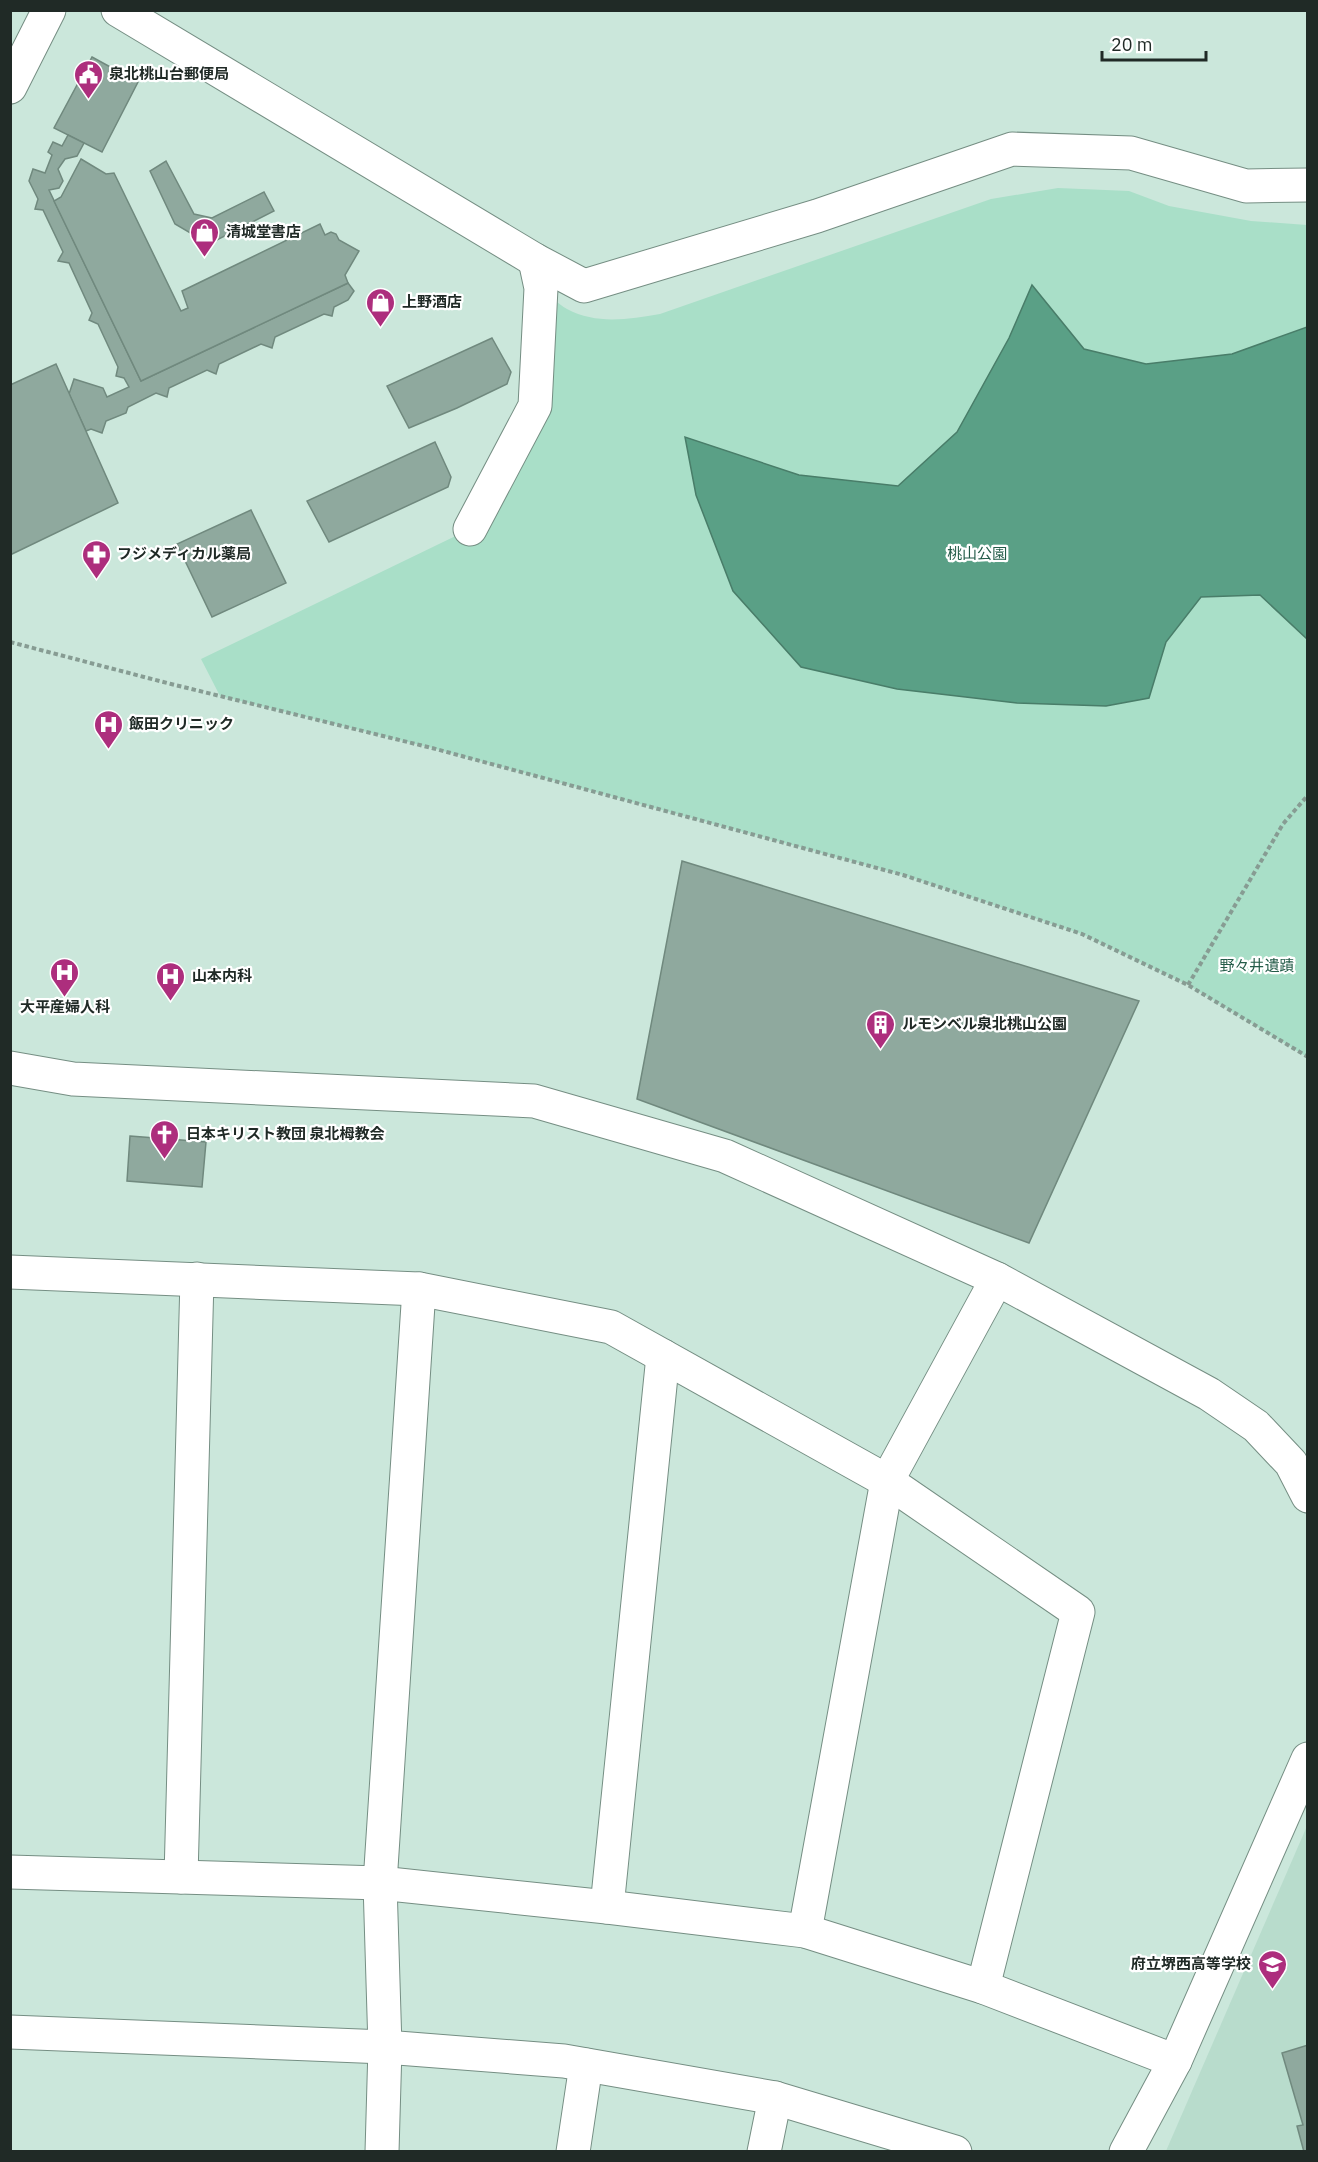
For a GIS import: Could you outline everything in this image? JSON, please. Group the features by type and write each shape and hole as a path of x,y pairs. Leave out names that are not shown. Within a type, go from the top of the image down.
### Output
{"street":[{"path":"10,87 49,10"},
{"path":"118,10 535,260 584,286 818,216 1012,149 1131,153 1246,186 1308,185"},
{"path":"470,529 535,406 541,288 535,260"},
{"path":"10,1068 74,1079 534,1101 725,1156 997,1279 1209,1394 1256,1425 1291,1463 1308,1496"},
{"path":"10,1272 419,1289 612,1327 887,1480 1078,1612 983,1987"},
{"path":"805,1931 887,1480 997,1279"},
{"path":"181,1877 197,1280"},
{"path":"382,2151 385,2047 380,1883 419,1289"},
{"path":"607,1907 663,1356"},
{"path":"1126,2151 1175,2061 1308,1759"},
{"path":"10,1872 380,1883 805,1931 983,1987 1175,2061"},
{"path":"10,2032 385,2047 564,2061 775,2098 948,2151"},
{"path":"573,2151 586,2065"},
{"path":"764,2151 775,2098"}],"path":[{"path":"10,642 443,751 903,874 1082,934 1188,985 1308,1057"},
{"path":"1188,985 1283,824 1308,795"}],"shaded area":[{"path":"1032,285 1084,349 1146,364 1232,354 1307,327 1307,639 1260,595 1201,597 1166,642 1149,698 1106,706 1017,703 897,689 801,667 733,591 696,495 685,437 799,475 898,486 957,432 1009,338"},
{"name":"府立堺西高等学校","path":"1307,1826 1307,2151 1166,2151"}],"green space":[{"name":"桃山公園","path":"1058,188 1129,191 1169,206 1251,221 1307,225 1307,1057 1188,985 1082,934 903,875 432,748 220,696 201,659 470,529 535,406 541,288 567,309 590,317 637,318 660,314 991,199"}],"building":[{"path":"92,57 138,82 102,152 54,128"},
{"path":"68,135 84,143 77,156 65,159 58,169 63,181 59,188 49,190 141,381 348,283 354,291 348,300 334,307 332,316 324,314 275,337 272,348 261,344 219,364 216,374 207,370 169,388 167,397 156,393 128,407 126,413 106,421 102,433 91,429 86,431 69,394 74,379 103,388 107,397 129,387 124,378 116,376 118,367 98,324 89,320 92,313 69,263 58,261 63,252 43,210 35,209 38,199 29,181 33,169 45,173 52,155 48,152 53,142 62,146"},
{"path":"81,159 106,174 114,173 181,311 188,308 182,291 320,224 325,235 331,232 336,234 339,240 359,251 345,275 348,283 141,381 54,201 61,197"},
{"path":"166,161 194,214 212,218 264,192 274,211 209,244 175,224 150,171"},
{"path":"492,338 511,372 507,384 409,428 387,386"},
{"path":"56,364 118,503 10,555 10,385"},
{"path":"435,442 451,477 448,487 329,542 307,501"},
{"path":"251,510 286,583 212,617 177,544"},
{"name":"ルモンベル泉北桃山公園","path":"682,861 1139,1001 1029,1243 637,1099"},
{"path":"130,1136 206,1142 202,1187 127,1181"},
{"path":"1308,2045 1308,2152 1304,2152 1297,2126 1303,2125 1282,2053"}],"place":[{"name":"泉北桃山台郵便局","path":"88,100"},
{"name":"清城堂書店","path":"205,258"},
{"name":"上野酒店","path":"381,328"},
{"name":"フジメディカル薬局","path":"96,580"},
{"name":"飯田クリニック","path":"108,750"},
{"name":"大平産婦人科","path":"65,998"},
{"name":"山本内科","path":"171,1002"},
{"name":"ルモンベル泉北桃山公園","path":"881,1050"},
{"name":"日本キリスト教団 泉北栂教会","path":"165,1160"},
{"name":"府立堺西高等学校","path":"1272,1990"}],"park label":[{"name":"野々井遺蹟","path":"1257,966"}]}
